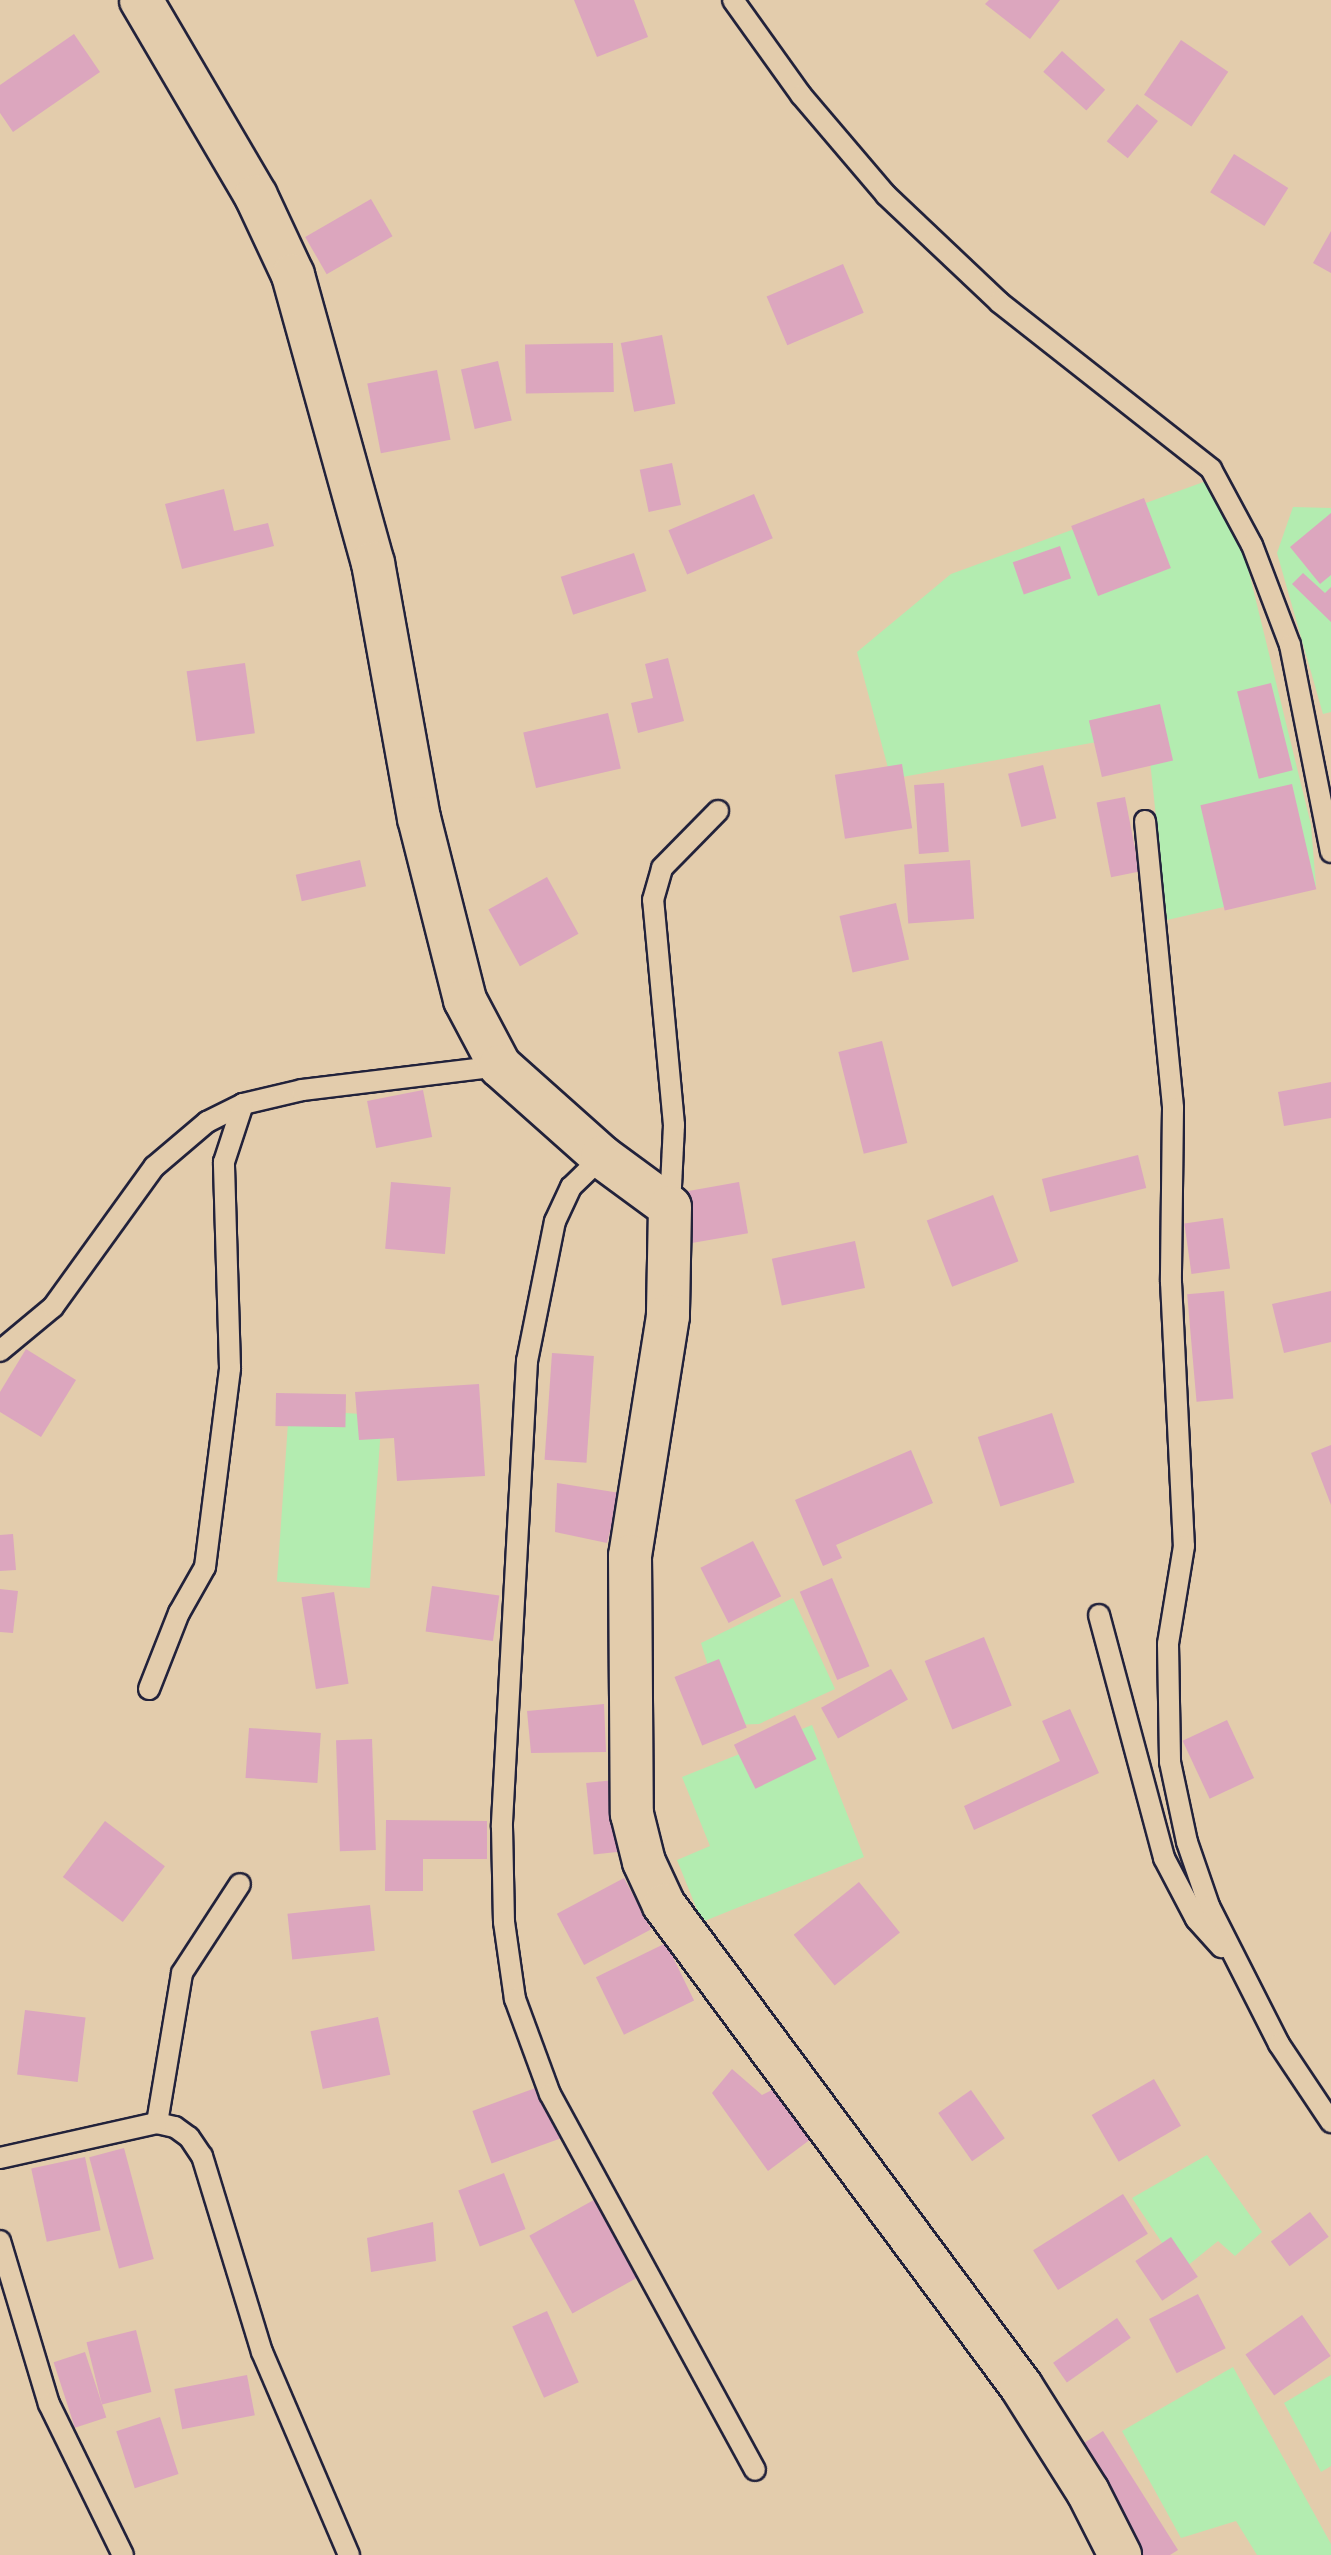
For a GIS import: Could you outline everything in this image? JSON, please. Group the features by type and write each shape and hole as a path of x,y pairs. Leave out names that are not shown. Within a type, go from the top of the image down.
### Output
{"street":[{"path":"140,0 256,196 292,275 373,563 419,818 466,1000 500,1066 602,1157 670,1207 668,1316 630,1556 632,1814 644,1862 664,1905 1020,2386 1088,2492 1120,2555"}],"lane":[{"path":"733,0 800,96 886,194 999,302 1211,469 1252,545 1290,645 1331,852"},
{"path":"670,1207 674,1125 653,900 662,868 718,812"},
{"path":"1145,821 1173,1108 1171,1282 1184,1546 1168,1644 1170,1762 1187,1842 1209,1906 1279,2044 1331,2122"},
{"path":"0,1351 53,1307 154,1167 208,1122 242,1104 302,1090 500,1066"},
{"path":"149,1689 180,1613 205,1567 230,1368 224,1162 242,1104"},
{"path":"602,1157 571,1187 556,1221 527,1361 502,1808 504,1922 515,1999 550,2094 755,2470"},
{"path":"1099,1615 1164,1858 1196,1919 1240,1968"},
{"path":"156,2122 182,1973 240,1884"},
{"path":"0,2158 156,2122 175,2127 189,2137 202,2156 262,2352 348,2555"},
{"path":"0,2240 50,2404 123,2555"}],"green space":[{"path":"1209,480 1245,556 1311,825 1316,886 1167,920 1147,733 891,779 857,652 951,574"},
{"path":"1293,507 1331,508 1331,712 1323,714 1277,553"},
{"path":"289,1409 382,1415 370,1588 277,1582"},
{"path":"793,1598 835,1689 759,1724 726,1725 701,1643"},
{"path":"812,1725 864,1857 702,1922 677,1860 710,1846 682,1777"},
{"path":"1207,2155 1262,2232 1235,2256 1218,2241 1181,2271 1132,2198"},
{"path":"1233,2367 1331,2544 1331,2555 1257,2555 1236,2521 1181,2538 1122,2431"},
{"path":"1331,2375 1331,2466 1321,2472 1284,2403"}],"building":[{"path":"574,0 634,0 648,37 597,57"},
{"path":"989,0 1060,0 1030,39 985,4"},
{"path":"74,34 100,72 13,132 0,113 0,85"},
{"path":"1181,40 1228,72 1191,127 1144,95"},
{"path":"1062,51 1105,90 1086,111 1043,72"},
{"path":"1137,104 1158,121 1128,158 1107,141"},
{"path":"1234,154 1288,188 1264,226 1210,192"},
{"path":"371,199 393,236 327,274 305,237"},
{"path":"1331,231 1331,273 1313,263"},
{"path":"843,264 864,313 787,345 767,296"},
{"path":"662,335 675,404 634,412 621,343"},
{"path":"613,343 614,392 526,394 525,345"},
{"path":"498,361 512,420 475,429 461,370"},
{"path":"437,370 451,440 381,453 367,384"},
{"path":"672,463 681,505 649,512 640,470"},
{"path":"224,489 234,531 268,523 274,546 182,569 165,504"},
{"path":"754,494 773,538 687,575 668,530"},
{"path":"1144,498 1171,568 1098,596 1071,526"},
{"path":"1331,513 1331,575 1320,584 1290,547"},
{"path":"1060,546 1071,578 1024,594 1013,562"},
{"path":"634,553 646,591 573,615 561,577"},
{"path":"1303,573 1325,593 1331,587 1331,622 1292,584"},
{"path":"668,658 684,721 638,733 631,703 653,698 645,664"},
{"path":"245,663 255,733 196,742 187,671"},
{"path":"1271,683 1293,770 1259,779 1237,691"},
{"path":"1160,704 1173,761 1102,777 1089,720"},
{"path":"608,713 621,769 536,788 523,733"},
{"path":"902,764 912,828 845,839 835,775"},
{"path":"1043,765 1056,818 1021,827 1008,774"},
{"path":"944,783 949,852 919,854 914,785"},
{"path":"1292,784 1316,889 1225,910 1200,805"},
{"path":"1125,797 1140,872 1111,877 1097,803"},
{"path":"360,860 366,886 302,901 296,875"},
{"path":"970,860 974,919 908,923 904,865"},
{"path":"547,877 579,934 520,966 488,909"},
{"path":"896,903 909,960 853,973 839,916"},
{"path":"882,1041 907,1143 864,1154 838,1052"},
{"path":"1331,1082 1331,1118 1284,1126 1278,1092"},
{"path":"423,1090 432,1137 376,1148 367,1101"},
{"path":"1138,1155 1146,1188 1050,1212 1042,1179"},
{"path":"391,1182 451,1187 445,1254 385,1249"},
{"path":"739,1182 748,1233 692,1243 683,1192"},
{"path":"993,1195 1018,1261 952,1287 927,1220"},
{"path":"1223,1218 1230,1269 1191,1274 1184,1223"},
{"path":"855,1241 865,1288 782,1306 772,1259"},
{"path":"1224,1291 1233,1399 1197,1402 1187,1294"},
{"path":"1331,1291 1331,1342 1284,1353 1272,1304"},
{"path":"26,1349 76,1380 41,1437 0,1412 0,1392"},
{"path":"552,1353 594,1356 586,1463 545,1460"},
{"path":"479,1384 485,1476 397,1481 394,1438 359,1440 355,1392"},
{"path":"276,1393 346,1394 345,1427 275,1426"},
{"path":"1052,1413 1075,1482 1000,1507 978,1437"},
{"path":"1331,1445 1331,1505 1311,1453"},
{"path":"911,1450 933,1503 836,1545 842,1558 823,1566 795,1500"},
{"path":"557,1483 620,1493 607,1543 555,1532"},
{"path":"13,1534 16,1570 0,1571 0,1535"},
{"path":"753,1541 781,1596 729,1623 700,1568"},
{"path":"832,1578 870,1666 837,1680 800,1592"},
{"path":"432,1586 499,1595 493,1641 426,1632"},
{"path":"0,1589 18,1591 13,1633 0,1632"},
{"path":"334,1592 349,1684 316,1689 301,1597"},
{"path":"984,1637 1012,1706 952,1730 925,1661"},
{"path":"719,1659 747,1728 702,1746 674,1677"},
{"path":"891,1669 908,1700 838,1738 821,1708"},
{"path":"604,1704 606,1752 531,1753 527,1711"},
{"path":"1070,1709 1099,1773 974,1830 964,1806 1060,1761 1042,1721"},
{"path":"795,1715 816,1759 755,1789 734,1745"},
{"path":"1227,1720 1254,1778 1210,1799 1183,1741"},
{"path":"249,1728 321,1733 317,1783 246,1778"},
{"path":"372,1739 376,1850 340,1851 336,1740"},
{"path":"614,1780 622,1852 594,1855 586,1783"},
{"path":"386,1820 487,1821 487,1859 423,1859 423,1891 385,1891"},
{"path":"105,1821 165,1866 123,1922 63,1877"},
{"path":"624,1878 651,1929 584,1965 557,1914"},
{"path":"859,1882 900,1933 835,1985 794,1935"},
{"path":"370,1905 375,1951 292,1959 287,1914"},
{"path":"666,1943 694,2001 624,2035 596,1977"},
{"path":"25,2010 86,2017 78,2082 17,2075"},
{"path":"378,2017 390,2075 323,2089 311,2031"},
{"path":"732,2069 762,2095 780,2086 815,2136 768,2171 712,2093"},
{"path":"1154,2079 1181,2126 1119,2162 1092,2115"},
{"path":"541,2086 560,2139 492,2164 472,2111"},
{"path":"971,2090 1005,2138 972,2161 938,2113"},
{"path":"124,2148 154,2259 119,2268 89,2157"},
{"path":"85,2157 101,2230 47,2242 31,2168"},
{"path":"504,2173 526,2229 480,2247 458,2191"},
{"path":"1123,2194 1148,2234 1058,2290 1033,2250"},
{"path":"601,2196 644,2274 572,2314 529,2236"},
{"path":"1310,2212 1329,2237 1290,2266 1271,2241"},
{"path":"433,2222 436,2261 371,2272 367,2238"},
{"path":"1171,2237 1198,2277 1162,2301 1135,2261"},
{"path":"1198,2294 1226,2348 1177,2373 1149,2319"},
{"path":"547,2311 579,2382 544,2398 512,2326"},
{"path":"1302,2315 1331,2356 1274,2396 1245,2355"},
{"path":"1117,2318 1131,2338 1067,2382 1053,2363"},
{"path":"136,2330 151,2392 102,2404 87,2342"},
{"path":"85,2352 106,2418 75,2428 54,2362"},
{"path":"247,2375 255,2415 182,2429 174,2389"},
{"path":"160,2417 179,2474 135,2488 116,2431"},
{"path":"1103,2431 1178,2550 1170,2555 1139,2555 1073,2450"}]}
